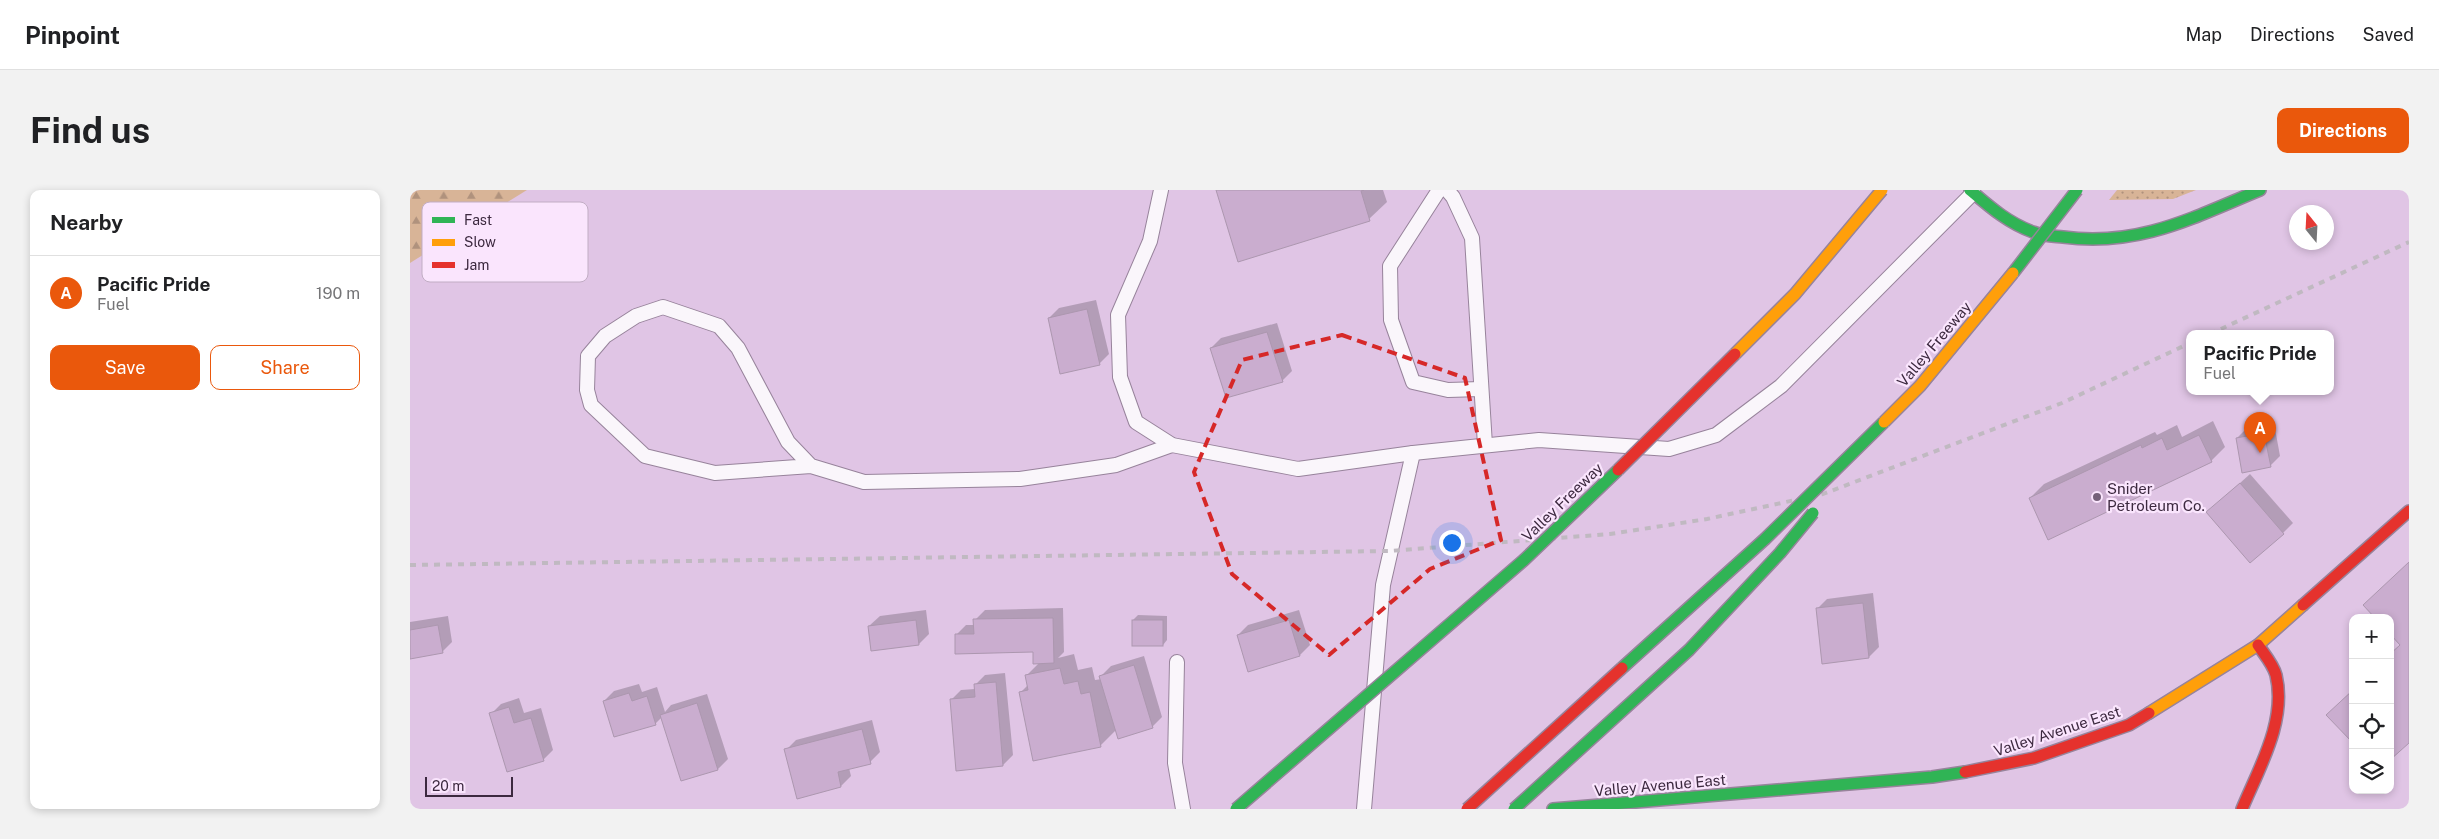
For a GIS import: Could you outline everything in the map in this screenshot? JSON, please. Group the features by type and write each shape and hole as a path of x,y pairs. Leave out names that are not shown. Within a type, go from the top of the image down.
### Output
{"main road":[{"name":"Valley Freeway","path":"1236,809 1524,560 1795,294 1882,190"},
{"name":"Valley Freeway","path":"1467,809 1765,538 1920,386 2009,278 2078,190"},
{"path":"1972,191 2003,218 2034,233 2080,239 2127,238 2173,226 2260,190"},
{"path":"1837,485 1920,386"},
{"path":"1514,809 1689,650 1780,553 1818,508"},
{"name":"Valley Avenue East","path":"1553,809 1932,778 1998,767 2034,758 2129,725 2258,645 2409,511"},
{"path":"2242,809 2265,752 2277,708 2276,674 2258,645"}],"lane":[{"path":"1161,190 1150,241 1118,315 1120,377 1136,422 1172,445 1298,469 1413,453 1539,440 1669,449 1716,434 1781,386 1972,191"},
{"path":"1440,190 1390,266 1391,320 1413,382 1448,390 1481,389"},
{"path":"1447,190 1453,197 1472,238 1485,445"},
{"path":"811,466 788,442 738,348 719,326 663,307 636,316 605,336 588,356 590,405 645,456 716,473 811,466 864,482 1020,479 1116,465 1172,445"},
{"path":"1364,809 1382,585 1413,453"},
{"path":"1177,662 1175,763 1183,809"}],"highlighted area":[{"path":"1342,335 1465,378 1501,540 1430,569 1329,655 1232,574 1194,472 1242,360"}],"green space":[{"path":"410,190 527,190 508,202 422,202 422,256 410,263"},
{"path":"2117,190 2196,190 2173,199 2109,200"}],"building":[{"path":"1216,190 1364,190 1361,191 1370,221 1238,262"},
{"path":"1087,309 1100,365 1060,374 1048,318"},
{"path":"1267,332 1283,382 1226,398 1210,348"},
{"path":"2264,433 2271,467 2242,473 2236,438"},
{"path":"2199,435 2212,462 2048,540 2029,498 2141,445 2142,448 2162,438 2167,450"},
{"path":"2240,483 2284,534 2250,563 2206,512"},
{"path":"2409,562 2409,743 2394,756 2394,650 2400,645 2394,638 2394,614 2371,614 2363,605"},
{"path":"1863,603 1869,658 1822,664 1816,608"},
{"path":"1053,618 1054,663 1033,664 1033,652 955,654 955,634 974,634 973,619"},
{"path":"916,620 919,645 871,651 868,626"},
{"path":"1132,620 1163,620 1163,646 1132,646"},
{"path":"1289,620 1300,656 1248,672 1237,635"},
{"path":"438,625 443,653 410,659 410,630"},
{"path":"1134,665 1153,728 1118,739 1099,676"},
{"path":"1060,668 1064,684 1078,681 1081,694 1090,692 1101,747 1033,761 1019,692 1028,690 1025,675"},
{"path":"996,682 1003,766 956,771 950,699 975,697 974,684"},
{"path":"629,693 632,701 647,696 656,725 614,737 603,701"},
{"path":"2349,694 2349,739 2326,715"},
{"path":"697,703 718,770 681,781 660,715"},
{"path":"509,707 514,723 531,718 544,761 507,772 489,713"},
{"path":"862,729 871,764 838,772 841,787 797,799 784,749"}],"railway":[{"path":"2219,330 2409,242"},
{"path":"410,565 1389,551 1610,534 1707,519 1823,494 2062,403 2186,345"}],"traffic: fast":[{"path":"1970,190 2007,219 2033,232 2048,236 2090,239 2116,238 2164,228 2260,190"},
{"path":"2013,273 2077,190"},
{"path":"1622,668 1765,539 1884,422"},
{"path":"1236,809 1524,560 1618,470"},
{"path":"1514,809 1689,650 1780,553 1813,513"},
{"path":"1553,809 1932,777 1965,772"}],"traffic: slow":[{"path":"1735,354 1795,294 1882,190"},
{"path":"1884,422 1920,386 2013,273"},
{"path":"2149,713 2258,645 2303,605"}],"traffic: jam":[{"path":"1618,470 1735,354"},
{"path":"2303,605 2409,511"},
{"path":"2242,809 2270,744 2278,710 2275,671 2258,645"},
{"path":"1467,809 1622,668"},
{"path":"1965,772 2034,758 2129,725 2149,713"}],"place":[{"name":"Pacific Pride","path":"2260,453"},
{"name":"Snider Petroleum Co.","path":"2097,497"}]}
